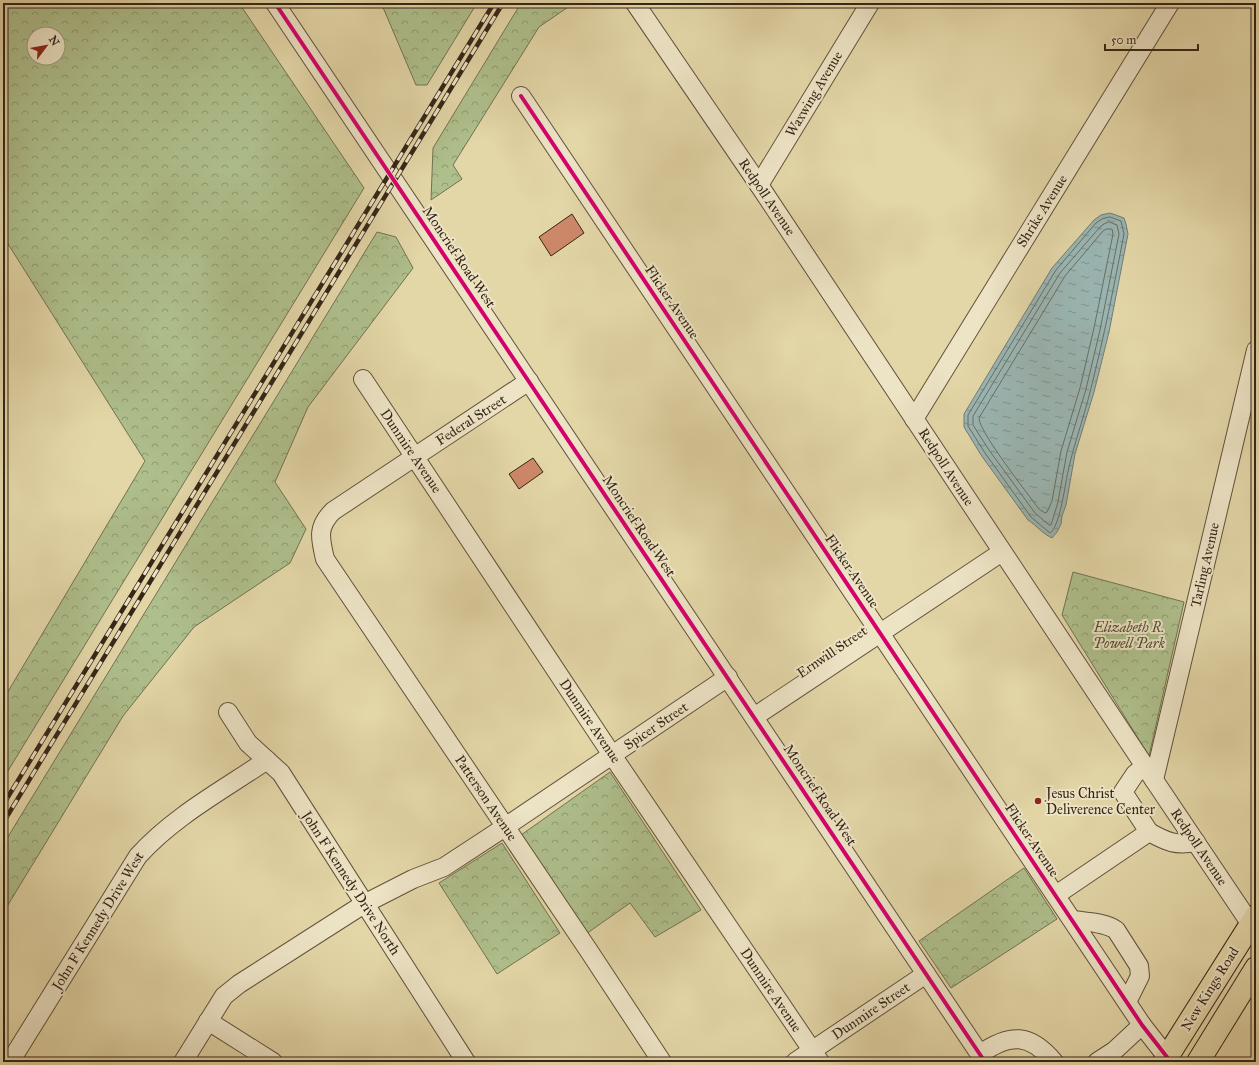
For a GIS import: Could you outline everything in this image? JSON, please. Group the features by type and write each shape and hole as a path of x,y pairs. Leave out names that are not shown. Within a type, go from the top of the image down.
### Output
{"highway":[{"name":"New Kings Road","path":"1165,1060 1254,924"},
{"name":"New Kings Road","path":"1198,1062 1256,968"}],"street":[{"name":"Moncrief Road West","path":"275,3 982,1058"},
{"name":"Redpoll Avenue","path":"635,3 759,185 1149,773 1254,924"},
{"name":"Waxwing Avenue","path":"759,185 870,3"},
{"name":"Shrike Avenue","path":"914,419 1170,3"},
{"name":"Flicker Avenue","path":"521,96 1128,1002 1165,1060"},
{"name":"Tarling Avenue","path":"1149,773 1256,350"},
{"name":"Dunmire Avenue","path":"363,379 612,755 816,1056"},
{"name":"Federal Street","path":"321,530 325,519 333,511 529,382"},
{"name":"Patterson Avenue","path":"321,530 321,543 325,558 662,1062"},
{"name":"Ernwill Street","path":"754,717 1002,552"},
{"name":"Spicer Street","path":"183,1062 224,996 231,990 364,904 413,879 444,867 728,677"},
{"name":"John F Kennedy Drive North","path":"228,712 248,743 281,773 466,1062"},
{"name":"John F Kennedy Drive West","path":"10,1062 138,856 153,839 172,823 267,760"},
{"path":"1149,773 1135,774 1123,792 1150,832 1166,841 1182,845 1196,842"},
{"path":"1056,896 1150,832"},
{"path":"1072,920 1105,925 1116,930 1139,966 1140,976 1128,1002"},
{"name":"Dunmire Street","path":"795,1062 816,1056 926,974"},
{"path":"208,1021 273,1062"},
{"path":"1097,1062 1114,1051 1142,1025"},
{"path":"982,1058 1000,1042 1018,1039 1038,1045 1054,1062"}],"green space":[{"path":"3,3 239,3 364,188 3,779 3,700 145,461 3,236"},
{"path":"384,3 477,3 427,85 416,85 382,5"},
{"path":"521,3 574,3 539,27 453,165 462,179 431,200 433,148"},
{"path":"377,232 396,237 413,268 308,407 275,482 306,529 290,563 194,627 123,716 3,913 3,845"},
{"name":"Elizabeth R. Powell Park","path":"1073,572 1184,602 1149,756 1062,615"},
{"path":"610,772 701,910 655,937 630,903 586,934 521,835"},
{"path":"502,843 560,933 497,974 439,883"},
{"path":"1024,868 1057,919 951,988 919,941"}],"water":[{"path":"1110,213 1124,218 1128,234 1109,332 1094,392 1075,454 1066,505 1061,524 1052,538 1028,520 981,455 964,427 964,414 1052,268 1094,220 1101,215"}],"building":[{"path":"572,214 584,233 551,256 539,237"},
{"path":"533,458 543,472 519,489 509,474"}],"railway":[{"path":"3,805 494,3"},
{"path":"3,823 503,3"}],"cycle path":[{"path":"275,3 985,1062"},
{"path":"521,96 1142,1025 1167,1057"}],"place":[{"name":"Jesus Christ Deliverence Center","path":"1038,801"}]}
